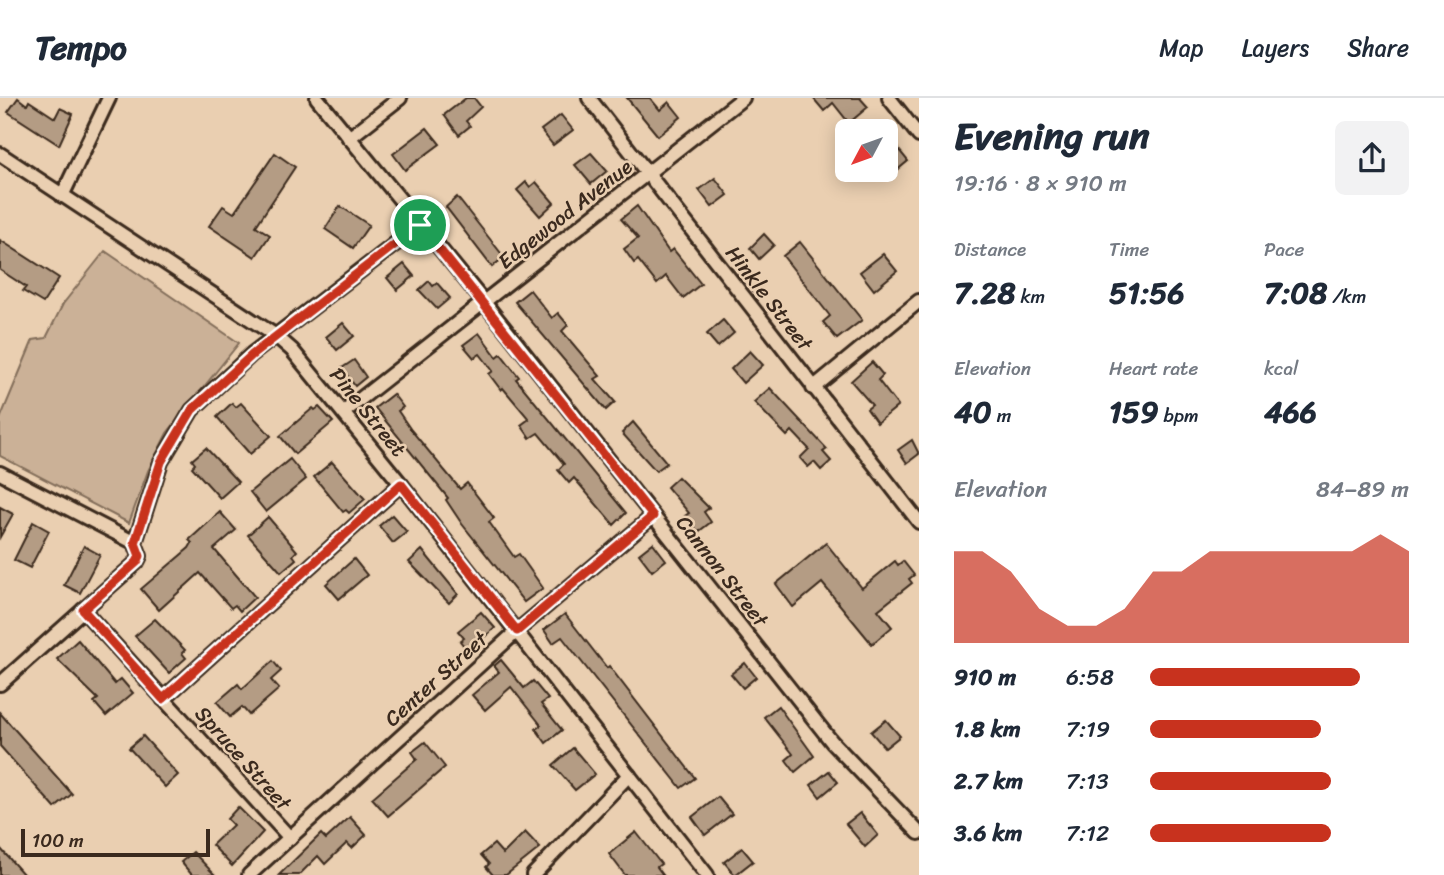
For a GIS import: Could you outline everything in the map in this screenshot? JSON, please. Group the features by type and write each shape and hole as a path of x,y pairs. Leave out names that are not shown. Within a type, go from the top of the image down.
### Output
{"street":[{"path":"62,196 108,98"},
{"name":"Cannon Street","path":"317,98 483,301 832,742 919,833"},
{"path":"349,138 400,98"},
{"name":"Hinkle Street","path":"589,98 919,522"},
{"name":"Edgewood Avenue","path":"344,412 743,98"},
{"path":"889,98 919,136"},
{"name":"Pine Street","path":"0,154 276,336 344,412 707,875"},
{"path":"0,684 137,562 140,556 135,543 161,462 179,428 205,396 276,336 420,225"},
{"path":"813,388 919,301"},
{"path":"0,474 135,543"},
{"path":"163,699 401,484"},
{"name":"Center Street","path":"249,875 517,631 653,516"},
{"name":"Spruce Street","path":"83,610 290,838"},
{"path":"533,875 629,775"}],"shaded area":[{"path":"105,251 239,343 167,433 148,471 129,523 0,456 0,419 33,340 46,338 63,304"}],"building":[{"path":"18,98 27,105 29,101 55,118 60,108 73,114 59,145 8,112"},
{"path":"466,98 474,98 481,107 466,121 470,126 459,135 444,115"},
{"path":"627,98 650,98 660,110 669,102 681,117 658,136"},
{"path":"813,98 860,98 868,107 854,119 846,119 833,103 824,111"},
{"path":"561,115 573,130 553,145 541,130"},
{"path":"427,128 440,144 405,170 393,154"},
{"path":"898,149 908,161 898,169"},
{"path":"275,153 295,167 256,226 270,235 255,257 209,226 223,206 234,213"},
{"path":"591,153 607,171 591,184 575,165"},
{"path":"715,178 728,195 712,207 699,190"},
{"path":"526,182 530,187 536,182 554,203 540,216 517,190"},
{"path":"457,197 504,257 492,267 446,207"},
{"path":"340,206 369,225 353,248 325,229"},
{"path":"637,206 669,252 673,249 701,284 683,298 666,276 657,284 638,260 634,263 624,249 638,238 621,219"},
{"path":"764,234 774,245 759,259 750,248"},
{"path":"0,240 59,278 43,303 23,291 26,287 0,270"},
{"path":"800,242 862,320 837,339 823,322 830,316 783,256"},
{"path":"883,254 897,271 874,290 860,272"},
{"path":"404,264 414,276 397,290 387,278"},
{"path":"429,281 433,286 437,283 450,298 437,309 419,290"},
{"path":"530,290 552,318 558,313 568,325 562,331 600,376 595,379 615,402 606,410 515,302"},
{"path":"723,320 734,333 718,347 707,334"},
{"path":"343,323 354,336 337,350 326,337"},
{"path":"479,333 497,357 501,354 519,377 516,379 626,513 614,525 574,478 569,483 558,470 564,464 538,433 530,438 521,425 529,419 503,388 501,390 489,374 493,371 480,354 474,358 463,345"},
{"path":"750,351 763,365 743,383 731,369"},
{"path":"354,360 366,377 355,386 342,368"},
{"path":"872,362 883,375 878,380 898,406 877,423 867,409 872,405 851,381"},
{"path":"770,388 827,449 823,452 831,461 821,470 814,462 808,467 800,458 809,449 792,431 787,436 754,402"},
{"path":"393,394 403,407 398,411 411,430 460,489 467,483 494,518 489,522 514,557 519,554 543,588 524,602 462,524 446,500 448,498 375,408"},
{"path":"232,403 236,407 241,403 271,436 250,454 217,417"},
{"path":"319,407 333,422 295,454 280,436 313,408 315,410"},
{"path":"633,422 667,463 656,471 622,433"},
{"path":"912,440 919,454 907,463 898,450"},
{"path":"206,448 238,482 220,498 192,467 195,464 192,460"},
{"path":"290,459 306,479 266,512 250,492"},
{"path":"332,462 365,499 349,513 346,510 343,512 314,477"},
{"path":"678,477 709,508 704,512 711,522 698,532 685,516 689,513 667,487"},
{"path":"0,507 13,514 0,537"},
{"path":"220,512 236,530 214,549 255,597 240,611 235,605 231,608 200,573 159,610 141,589 189,548 192,543 189,540"},
{"path":"392,515 407,532 393,543 379,526"},
{"path":"268,517 297,551 293,555 296,559 281,572 248,535"},
{"path":"33,522 49,531 30,568 14,560"},
{"path":"653,543 666,560 652,571 639,554"},
{"path":"826,543 862,588 895,561 898,565 903,561 914,575 909,579 912,583 878,610 892,627 872,644 822,583 793,607 776,584"},
{"path":"84,546 100,555 80,593 64,585"},
{"path":"422,550 458,594 449,603 409,562"},
{"path":"354,559 367,575 339,599 326,584"},
{"path":"481,612 495,628 468,651 460,641 464,638 458,631"},
{"path":"565,614 607,668 609,666 695,778 681,788 562,637 553,643 544,630"},
{"path":"155,619 185,650 182,653 186,658 169,673 135,636"},
{"path":"78,640 115,684 121,679 133,693 106,716 94,702 98,699 57,659"},
{"path":"501,660 524,688 533,681 548,699 541,704 562,730 546,743 536,729 541,725 511,687 485,710 472,695 499,672 494,666"},
{"path":"273,661 281,671 271,680 279,689 249,715 242,707 230,717 217,702 238,684 242,689"},
{"path":"745,663 756,677 743,688 731,674"},
{"path":"778,706 814,756 795,772 786,760 793,754 764,717"},
{"path":"0,713 72,794 55,808 0,746"},
{"path":"886,720 900,736 885,748 871,732"},
{"path":"143,736 178,775 165,787 129,748"},
{"path":"425,742 445,767 388,816 372,798 417,759 412,752"},
{"path":"573,748 595,774 575,790 553,765"},
{"path":"829,771 838,782 820,797 811,785"},
{"path":"718,797 732,814 705,835 692,817"},
{"path":"238,807 263,832 232,866 212,845 233,825 227,819"},
{"path":"860,813 878,835 865,847 846,824"},
{"path":"350,817 366,835 352,848 347,843 325,864 318,856 299,875 279,875 321,834 326,839"},
{"path":"525,832 540,848 506,875 493,875 486,867 489,864 481,855 494,844 503,854"},
{"path":"636,832 661,864 657,867 663,875 625,875 609,854"},
{"path":"0,848 24,875 0,875"},
{"path":"742,848 753,861 735,875 724,862"},
{"path":"193,852 215,875 192,875 181,862"}],"route":[{"path":"420,225 653,516 517,631 401,484 163,699 83,610 137,562 140,556 135,543 161,462 179,428 205,396 252,355 420,225"}]}
